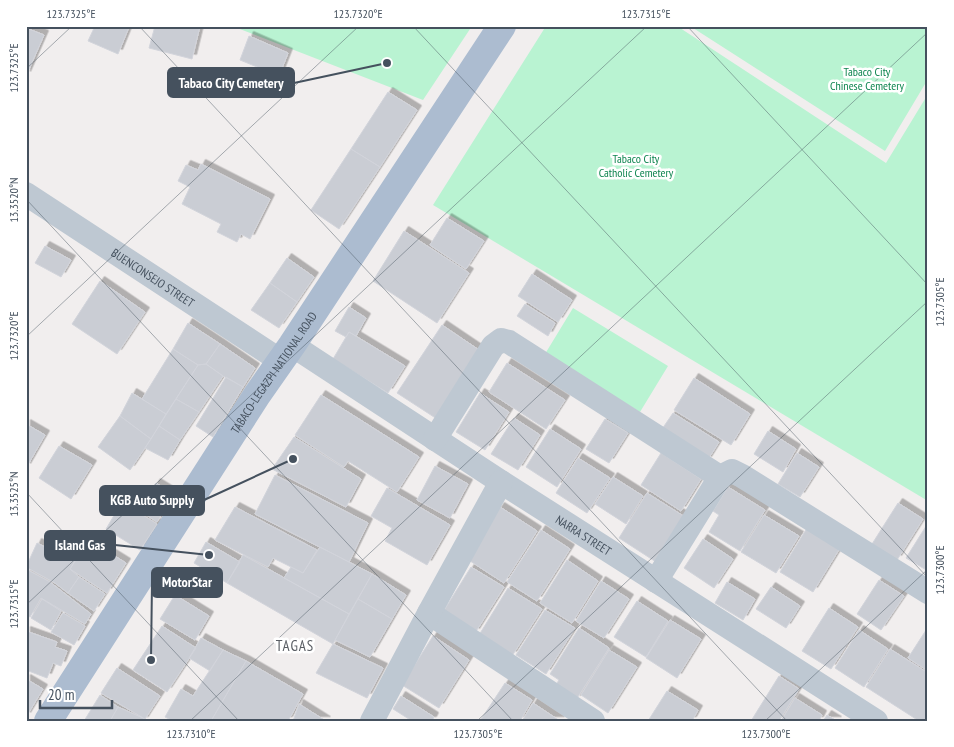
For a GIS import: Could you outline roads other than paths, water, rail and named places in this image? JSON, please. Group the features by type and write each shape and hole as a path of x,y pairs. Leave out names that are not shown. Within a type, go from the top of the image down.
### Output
{"main road":[{"name":"TABACO-LEGAZPI NATIONAL ROAD","path":"48,721 286,353 502,26"}],"street":[{"name":"BUENCONSEJO STREET","path":"26,194 66,222 286,353"},
{"path":"436,439 493,346 501,340 509,342 720,477"},
{"name":"NARRA STREET","path":"286,353 436,439 500,482 876,721"},
{"path":"656,581 720,477 732,471 928,592"},
{"path":"372,721 500,482"},
{"path":"429,613 594,721"}],"place":[{"name":"Tabaco City Cemetery","path":"387,63"},
{"name":"KGB Auto Supply","path":"293,459"},
{"name":"Island Gas","path":"209,555"},
{"name":"MotorStar","path":"151,660"}],"district":[{"name":"TAGAS","path":"295,645"}],"park label":[{"name":"Tabaco City Chinese Cemetery","path":"867,78"},
{"name":"Tabaco City Catholic Cemetery","path":"636,165"}]}
